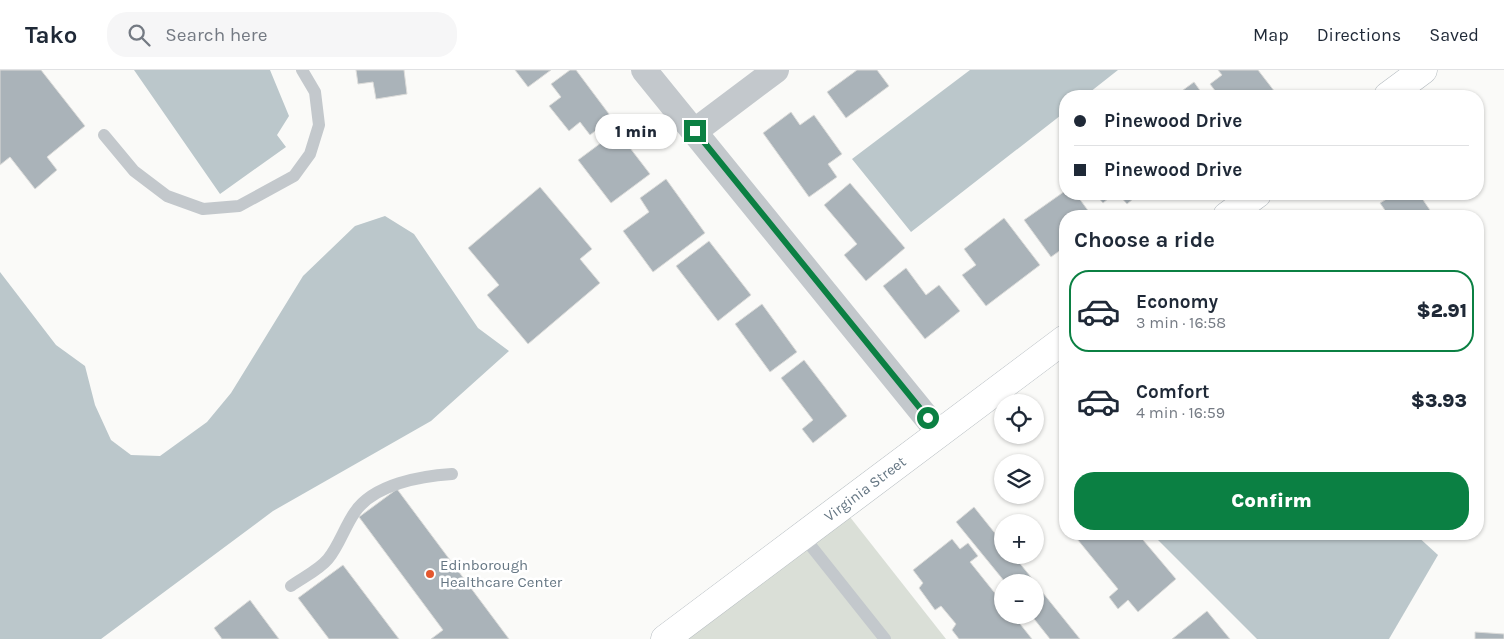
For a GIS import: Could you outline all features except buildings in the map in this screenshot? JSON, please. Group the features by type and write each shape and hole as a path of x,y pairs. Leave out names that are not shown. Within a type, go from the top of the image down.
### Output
{"street":[{"path":"644,70 940,434"},
{"path":"695,131 776,70"},
{"path":"1396,90 1423,70"},
{"path":"1235,210 1249,200"},
{"name":"Virginia Street","path":"664,639 1059,344"}],"lane":[{"path":"104,135 134,171 166,196 203,209 239,206 294,176 310,154 319,125 315,92 302,70"},
{"path":"291,586 328,559 356,510 370,498 402,482 424,476 452,474"},
{"path":"802,536 885,639"}],"shaded area":[{"path":"134,70 270,70 289,116 277,135 286,147 220,194"},
{"path":"970,70 1118,70 1093,90 1059,90 1059,117 911,232 852,159"},
{"path":"385,216 414,234 478,328 509,351 431,421 273,511 101,639 0,639 0,272 56,345 85,366 95,405 111,440 131,455 160,456 207,422 231,393 303,276 355,226"},
{"path":"850,517 946,639 687,639"},
{"path":"1158,540 1422,540 1438,555 1389,639 1257,639"}],"place":[{"name":"Edinborough Healthcare Center","path":"430,574"}],"route":[{"path":"695,131 928,418"}]}
